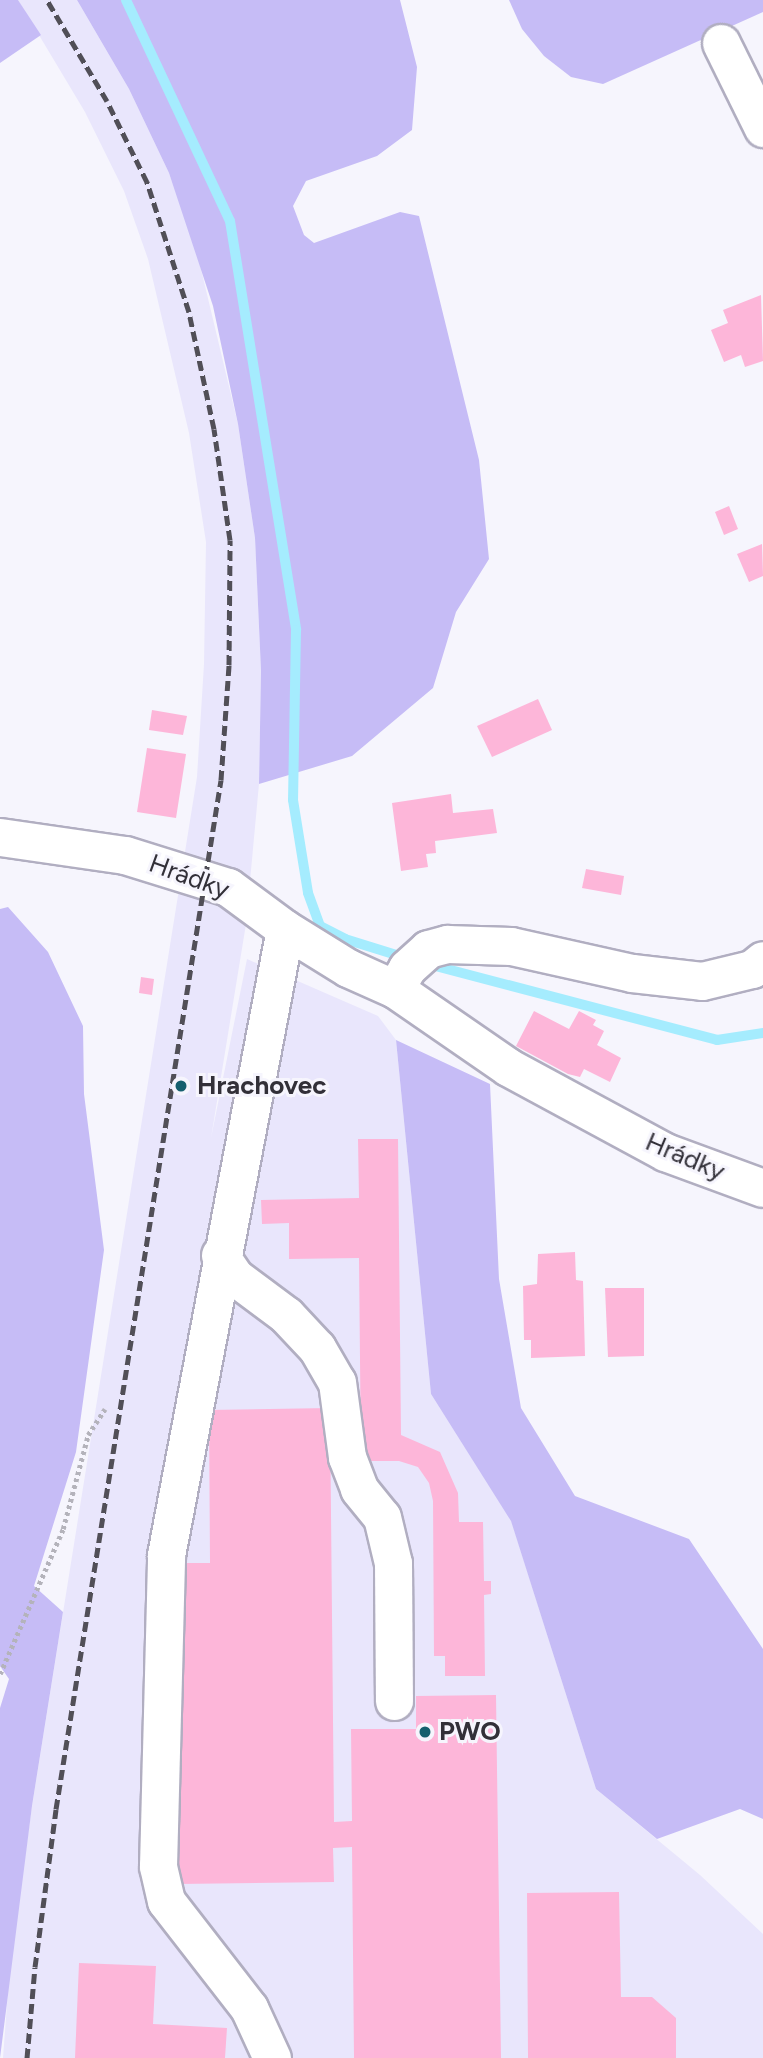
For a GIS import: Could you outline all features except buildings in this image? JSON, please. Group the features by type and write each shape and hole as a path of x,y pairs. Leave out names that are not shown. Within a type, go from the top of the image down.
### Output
{"street":[{"path":"720,43 763,128"},
{"name":"Hrádky","path":"0,837 171,866 228,887 285,929 348,968 410,969 508,1067 665,1152 763,1188"},
{"path":"272,2058 248,2008 166,1901 158,1866 166,1555 220,1255 285,929"},
{"path":"410,969 447,944 511,946 632,973 702,981 752,969 763,961"},
{"path":"220,1255 235,1276 286,1315 317,1348 337,1382 348,1457 359,1489 382,1517 393,1563 394,1700"}],"path":[{"path":"0,1674 63,1529 88,1434 104,1409"}],"shaded area":[{"path":"0,0 18,0 41,35 0,63"},
{"path":"18,0 77,0 129,89 169,173 195,244 238,424 255,538 261,671 259,784 246,924 211,1138 247,959 378,1016 396,1040 431,1394 511,1520 596,1789 700,1875 763,1934 763,2058 3,2058 10,1964 32,1806 197,777 204,664 206,542 189,433 148,259 124,191 85,112"},
{"path":"77,0 400,0 417,67 412,130 377,156 306,181 293,206 304,235 314,243 400,212 419,216 479,460 489,559 456,612 433,688 352,756 259,784 261,671 255,538 238,424 213,306 169,173 129,89"},
{"path":"509,0 763,0 763,12 603,84 571,77 544,56 522,29"},
{"path":"8,907 48,952 83,1026 84,1094 104,1250 76,1452 34,1586 63,1612 32,1806 0,2058 0,1708 9,1679 0,1666 0,909"},
{"path":"396,1040 490,1084 499,1279 521,1408 575,1496 689,1539 763,1649 763,1819 740,1809 657,1839 596,1789 511,1521 431,1394"}],"waterway":[{"path":"126,0 230,221 296,630 293,800 308,893 320,926 345,939 406,958"},
{"path":"424,963 717,1040 763,1033"}],"railway":[{"path":"27,2058 35,1967 56,1809 221,780 229,665 230,540 214,429 189,312 147,182 107,101 47,0"}],"place":[{"name":"Hrachovec","path":"181,1086"},
{"name":"PWO","path":"425,1732"}]}
